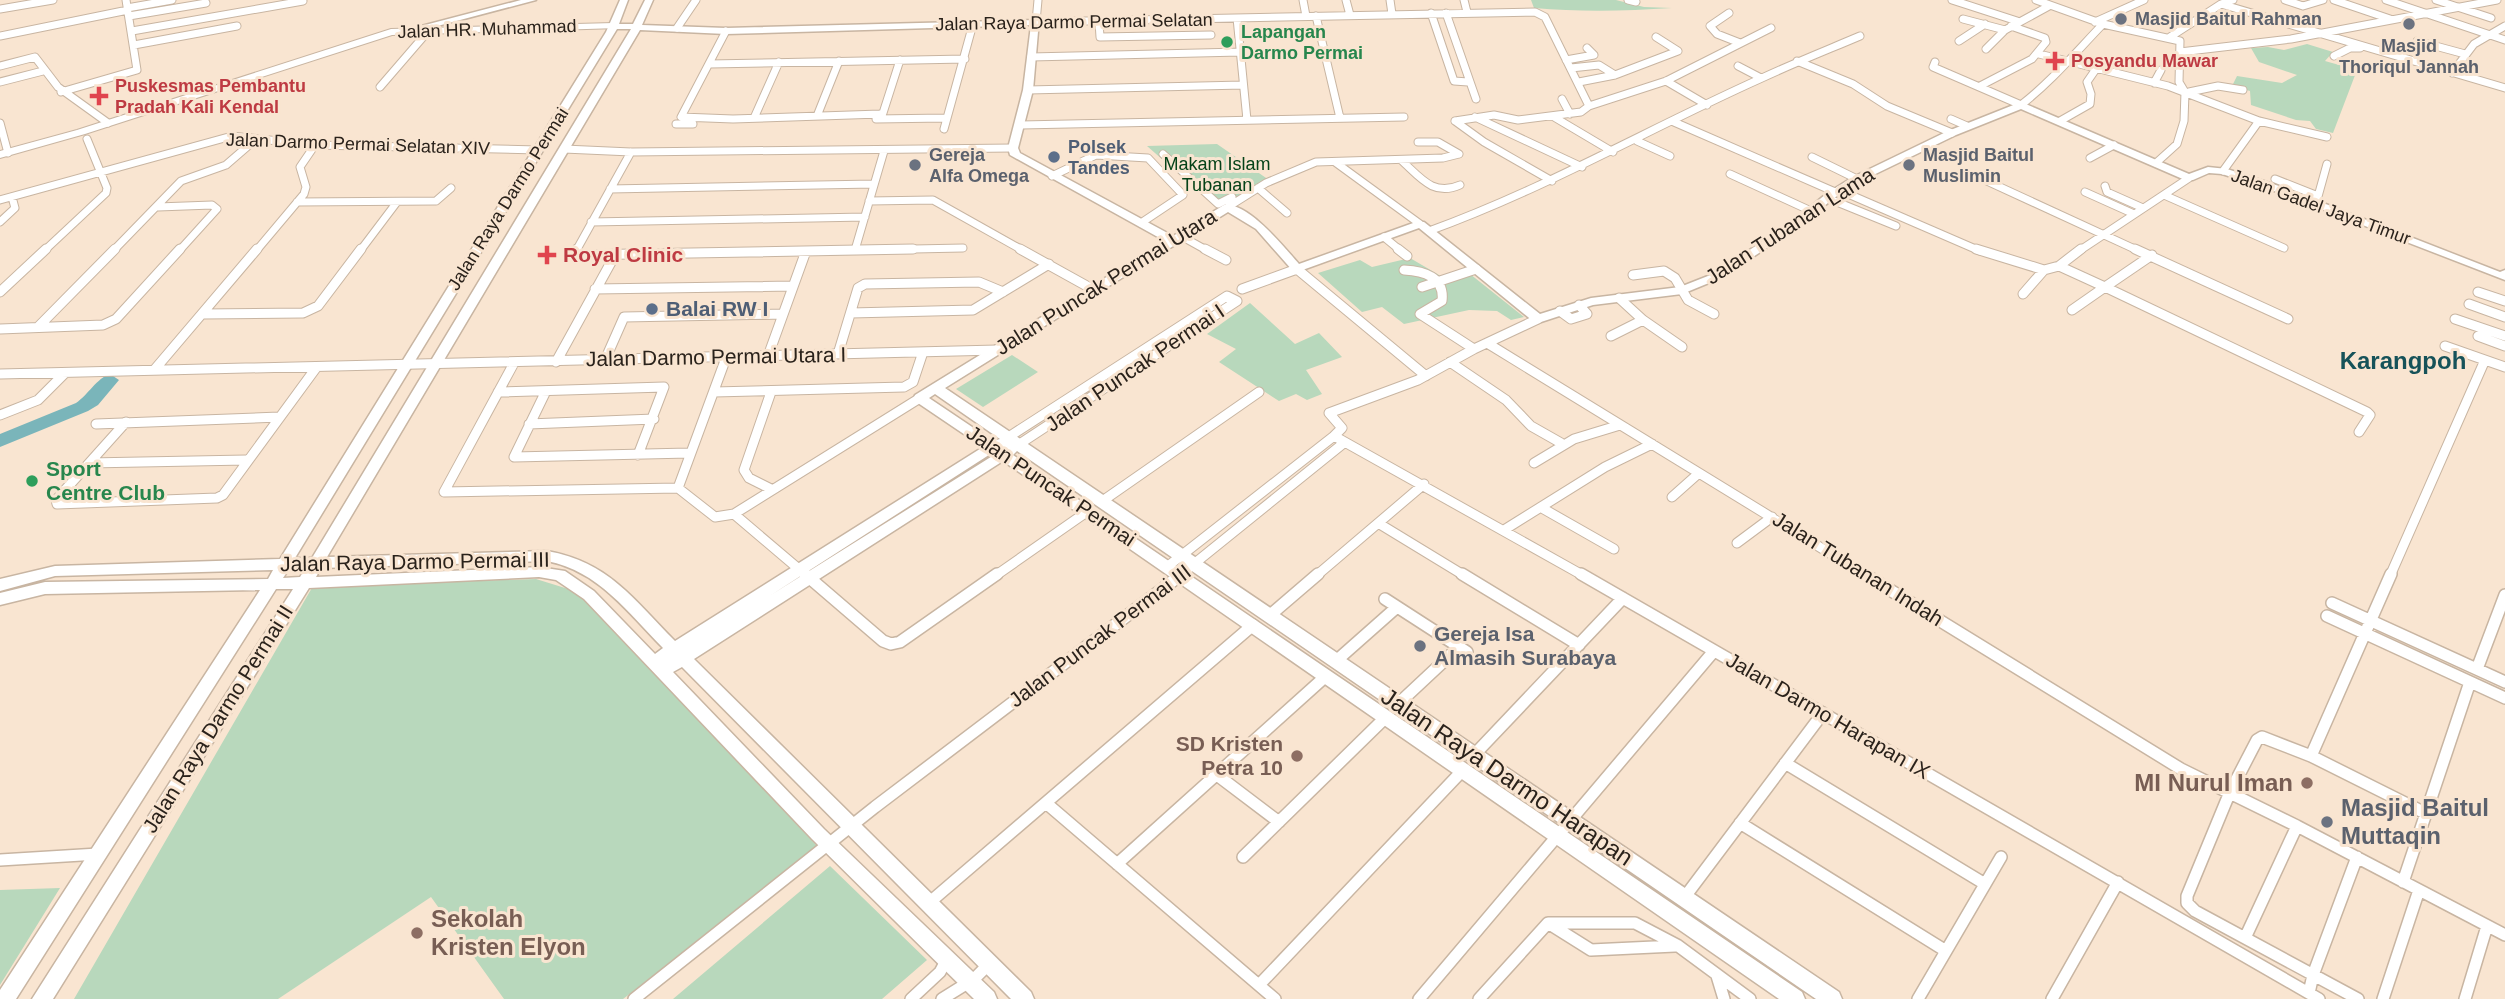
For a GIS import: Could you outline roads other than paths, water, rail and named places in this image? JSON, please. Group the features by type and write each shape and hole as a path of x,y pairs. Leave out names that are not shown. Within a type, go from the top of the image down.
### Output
{"main road":[{"name":"Jalan HR. Muhammad","path":"0,162 87,139 152,113 375,36 411,30 612,29"},
{"name":"Jalan HR. Muhammad","path":"4,154 108,123 152,113 397,38 612,29"}],"street":[{"path":"0,7 36,0"},
{"path":"0,7 53,0"},
{"path":"61,92 137,70 125,0"},
{"path":"0,36 172,0"},
{"path":"411,30 532,0"},
{"name":"Jalan Raya Darmo Permai","path":"405,367 612,29 624,0"},
{"name":"Jalan Raya Darmo Permai","path":"435,365 636,28 649,0"},
{"path":"677,28 696,0"},
{"path":"1038,0 1028,90 1013,148 1017,158 1141,223 1226,260"},
{"path":"1303,0 1306,16"},
{"path":"1346,0 1350,15"},
{"path":"1390,0 1392,14"},
{"path":"1464,0 1467,12"},
{"path":"1628,0 1636,2"},
{"path":"2021,104 2050,83 2099,23 2144,0"},
{"path":"2169,37 2221,4 2233,0"},
{"path":"2284,0 2303,6 2323,0"},
{"path":"2334,0 2394,20"},
{"path":"2385,0 2505,40"},
{"path":"2436,0 2491,18"},
{"path":"2180,52 2207,47 2248,45 2497,0"},
{"path":"132,31 303,1"},
{"path":"1953,1 2046,39 2039,54 1980,86"},
{"path":"1986,49 2043,2 2099,23 2154,37 2169,37 2226,53"},
{"path":"128,11 206,3"},
{"path":"2221,4 2505,88"},
{"name":"Jalan Raya Darmo Permai Selatan","path":"636,28 726,31 1467,12 1539,13 1545,17 1566,60"},
{"path":"1431,13 1456,82 1468,82"},
{"path":"1446,13 1476,99"},
{"path":"1729,13 1710,26 1717,34 1740,43"},
{"path":"1316,16 1340,118"},
{"path":"1237,18 1247,120"},
{"path":"1209,52 1212,19"},
{"path":"1964,19 2011,26"},
{"path":"1099,22 1100,37 1211,35"},
{"path":"944,129 973,24"},
{"path":"1959,41 1984,24"},
{"path":"2361,25 2378,30"},
{"path":"134,45 237,26"},
{"path":"2452,73 2465,54 2488,34 2505,26"},
{"path":"612,29 636,28"},
{"name":"Jalan Raya Darmo Permai Selatan","path":"636,28 693,30"},
{"path":"1552,181 1455,121 1496,115 1518,120 1581,112 1589,106 1666,81 1771,28"},
{"path":"726,31 681,117 754,118 880,114 883,113 900,60"},
{"path":"380,88 424,36"},
{"path":"1242,289 1384,237 1424,228 1552,181 1797,61 1860,36"},
{"path":"1579,82 1615,75 1678,51 1656,37"},
{"path":"2156,163 2178,141 2187,105 2185,92 2179,82 2180,41"},
{"path":"2417,41 2465,54"},
{"path":"1587,48 1594,54 1566,60 1589,106"},
{"path":"2334,56 2350,48 2368,48"},
{"path":"1031,57 1240,52"},
{"path":"2039,54 2154,83 2259,121 2327,137"},
{"path":"1446,56 1459,55"},
{"path":"0,66 35,57 61,92 108,123"},
{"path":"710,64 965,60"},
{"path":"817,116 839,61"},
{"path":"1797,61 1853,84 1887,106 1952,133"},
{"path":"754,118 779,62"},
{"path":"1935,62 1933,67 2189,178"},
{"path":"1571,68 1599,65 1615,75"},
{"path":"1738,66 1761,78"},
{"path":"2060,121 2090,104 2091,94 2087,82 2096,69"},
{"path":"2154,83 2161,70"},
{"path":"0,82 43,71"},
{"path":"1452,73 1465,73"},
{"path":"1666,81 1707,105"},
{"path":"1028,90 1243,85"},
{"path":"2185,92 2202,92 2218,86 2243,90"},
{"path":"1562,99 1570,114"},
{"name":"Jalan Tubanan Lama","path":"1538,319 1579,305 1682,290 1717,276 1797,224 1834,193 1857,179 1967,126 2021,104"},
{"path":"1021,125 1404,117"},
{"path":"1475,117 1582,167"},
{"path":"1554,117 1614,152"},
{"path":"676,124 946,118"},
{"path":"1951,119 1967,126"},
{"path":"2223,171 2259,121"},
{"path":"1674,122 1834,193 1980,251 2044,270 2059,266 2104,233 2189,178"},
{"path":"0,123 4,154"},
{"name":"Jalan Darmo Permai Selatan XIV","path":"0,200 216,138 232,136 315,145 538,150"},
{"path":"0,292 106,193 107,188 87,139"},
{"path":"38,327 184,178 226,165 256,139"},
{"path":"1637,141 1670,156"},
{"path":"1335,162 1443,158 1459,154 1438,142 1418,142"},
{"path":"1472,148 1485,142"},
{"path":"155,369 297,202 306,187 300,167 315,145"},
{"path":"2090,158 2114,145"},
{"path":"564,149 631,152 1013,148"},
{"path":"855,250 884,151"},
{"path":"631,152 573,253 578,256 963,248"},
{"path":"1163,154 1218,204 1240,193 1246,196"},
{"path":"1052,176 1096,155 1148,158 1183,195 1141,223"},
{"path":"1812,157 1857,179"},
{"path":"1401,160 1433,189 1440,191 1460,185"},
{"name":"Jalan Puncak Permai Utara","path":"920,398 1258,188 1316,162 1335,162"},
{"path":"1335,162 1424,228 1538,319 1474,349 1426,376 1329,413 1342,428 1340,439"},
{"path":"2275,180 2317,200 2327,163"},
{"name":"Jalan Gadel Jaya Timur","path":"2189,178 2211,169 2223,171 2317,200 2504,276"},
{"path":"526,170 551,170"},
{"path":"1730,174 1811,211"},
{"path":"1976,176 2287,319"},
{"path":"610,189 874,184"},
{"path":"2105,186 2107,192 2143,208"},
{"path":"297,202 436,201 451,188"},
{"path":"1258,188 1287,213"},
{"path":"2085,192 2134,214"},
{"path":"1834,193 1896,226"},
{"path":"2164,195 2284,248"},
{"path":"0,222 15,208 12,197"},
{"path":"869,201 933,200 1094,290"},
{"path":"203,314 303,313 318,306 397,202"},
{"path":"0,329 103,325 116,319 217,209 212,205 158,207"},
{"path":"1228,207 1260,227 1323,294 1398,350 1426,376"},
{"path":"591,222 864,217"},
{"path":"1384,237 1407,256"},
{"path":"768,356 806,251"},
{"path":"556,362 615,255"},
{"path":"2072,310 2152,256"},
{"path":"851,313 973,310 1049,264"},
{"path":"2059,266 2367,412 2370,415 2359,432"},
{"path":"1422,286 1476,269"},
{"path":"1404,270 1424,272 1441,281 1445,289 1442,301 1420,314 1474,349"},
{"path":"1633,275 1662,270 1675,278 1690,302 1714,314"},
{"path":"2023,294 2044,270"},
{"path":"838,354 858,288 864,284 979,282 1003,292"},
{"path":"595,289 793,286"},
{"path":"2478,292 2505,301"},
{"name":"Jalan Puncak Permai I","path":"659,666 1237,301 1227,296 1013,442"},
{"path":"1619,298 1643,320 1682,347"},
{"path":"2469,304 2505,317"},
{"path":"605,360 624,317 783,314"},
{"path":"2455,319 2505,336"},
{"path":"1611,336 1643,320"},
{"path":"1164,337 1174,342"},
{"path":"2478,337 2505,346"},
{"name":"Jalan Tubanan Indah","path":"1487,343 2181,769 2297,826 2505,935"},
{"path":"2445,346 2505,367"},
{"name":"Jalan Darmo Permai Utara I","path":"0,374 155,369 405,367 997,350"},
{"path":"714,392 904,387 913,382 923,352"},
{"path":"678,488 726,358"},
{"path":"2311,756 2485,360"},
{"path":"1450,362 1506,400 1531,426 1561,443"},
{"path":"514,363 444,492 678,488 715,517 734,514 920,398"},
{"name":"Jalan Raya Darmo Permai II","path":"42,999 304,582 435,365"},
{"name":"Jalan Raya Darmo Permai II","path":"5,999 272,584 405,367"},
{"path":"126,422 56,500 58,504 213,499 223,495 246,460 316,368"},
{"path":"0,415 38,400 65,373"},
{"path":"498,392 661,386 665,390 638,454"},
{"name":"Jalan Puncak Permai","path":"935,388 1101,502 1180,568"},
{"path":"546,391 514,454 517,458 690,453"},
{"path":"771,489 748,478 744,470 772,392"},
{"path":"1101,502 1259,392"},
{"name":"Jalan Puncak Permai","path":"920,398 1088,511 1180,568"},
{"path":"96,424 279,417"},
{"path":"529,424 654,419"},
{"path":"1534,463 1561,443 1596,429 1620,425"},
{"name":"Jalan Darmo Harapan IX","path":"1340,439 1424,484 2314,996"},
{"name":"Jalan Puncak Permai III","path":"1180,568 1340,439"},
{"name":"Jalan Puncak Permai III","path":"829,845 1340,439"},
{"path":"1504,530 1605,467 1652,444"},
{"path":"89,463 246,460"},
{"path":"1672,497 1699,472"},
{"path":"1269,616 1424,484"},
{"path":"1542,508 1614,549"},
{"path":"734,514 883,641 891,644 900,642 1088,511"},
{"path":"1737,543 1772,517"},
{"path":"1378,523 1578,646"},
{"name":"Jalan Raya Darmo Permai III","path":"0,585 55,571 547,556 591,568 930,902 1024,999"},
{"name":"Jalan Raya Darmo Harapan","path":"1180,568 1269,616 1386,717 1463,770 1684,898 1832,999"},
{"name":"Jalan Raya Darmo Harapan","path":"1180,568 1253,625 1398,704 1474,755 1564,828 1795,999"},
{"name":"Jalan Raya Darmo Permai III","path":"0,599 45,588 272,584 539,572 560,575 589,595 829,845 987,999"},
{"path":"2477,669 2505,595"},
{"path":"1474,755 1623,598"},
{"path":"1385,599 1463,650 1398,704"},
{"path":"2332,603 2366,627 2505,698"},
{"path":"1117,864 1397,607"},
{"path":"2327,616 2366,627 2505,682"},
{"path":"930,902 1253,625"},
{"path":"1419,999 1714,651"},
{"path":"2403,881 2470,682"},
{"path":"1684,898 1823,713"},
{"path":"1243,857 1386,717"},
{"path":"2358,999 2189,906 2187,896 2230,792 2257,740 2262,737 2311,756 2425,813"},
{"path":"1785,763 1985,884"},
{"path":"1259,985 1463,770"},
{"path":"1217,775 1279,822"},
{"path":"1045,803 1275,999"},
{"path":"1740,822 1946,951"},
{"path":"2245,938 2297,826"},
{"path":"639,996 829,845"},
{"path":"0,860 98,854"},
{"path":"1918,999 2001,857"},
{"path":"2314,996 2313,975 2357,858"},
{"path":"2052,999 2118,882"},
{"path":"2383,999 2419,890"},
{"path":"1479,999 1548,923 1627,920 1677,945 1750,999"},
{"path":"1548,923 1583,946 1600,952 1677,945"},
{"path":"2465,999 2487,926"},
{"path":"911,999 929,983 947,959"},
{"path":"929,983 943,998 982,975 989,964"},
{"path":"1717,975 1724,999"}],"waterway":[{"path":"0,441 82,407 92,401 110,380"}],"place":[{"name":"Masjid Baitul Rahman","path":"2121,19"},
{"name":"Masjid Thoriqul Jannah","path":"2409,24"},
{"name":"Lapangan Darmo Permai","path":"1227,42"},
{"name":"Posyandu Mawar","path":"2055,61"},
{"name":"Puskesmas Pembantu Pradah Kali Kendal","path":"99,96"},
{"name":"Polsek Tandes","path":"1054,157"},
{"name":"Gereja Alfa Omega","path":"915,165"},
{"name":"Masjid Baitul Muslimin","path":"1909,165"},
{"name":"Royal Clinic","path":"547,255"},
{"name":"Balai RW I","path":"652,309"},
{"name":"Sport Centre Club","path":"32,481"},
{"name":"Gereja Isa Almasih Surabaya","path":"1420,646"},
{"name":"SD Kristen Petra 10","path":"1297,756"},
{"name":"MI Nurul Iman","path":"2307,783"},
{"name":"Masjid Baitul Muttaqin","path":"2327,822"},
{"name":"Sekolah Kristen Elyon","path":"417,933"}],"district":[{"name":"Karangpoh","path":"2403,361"}],"park label":[{"name":"Makam Islam Tubanan","path":"1217,174"}]}
